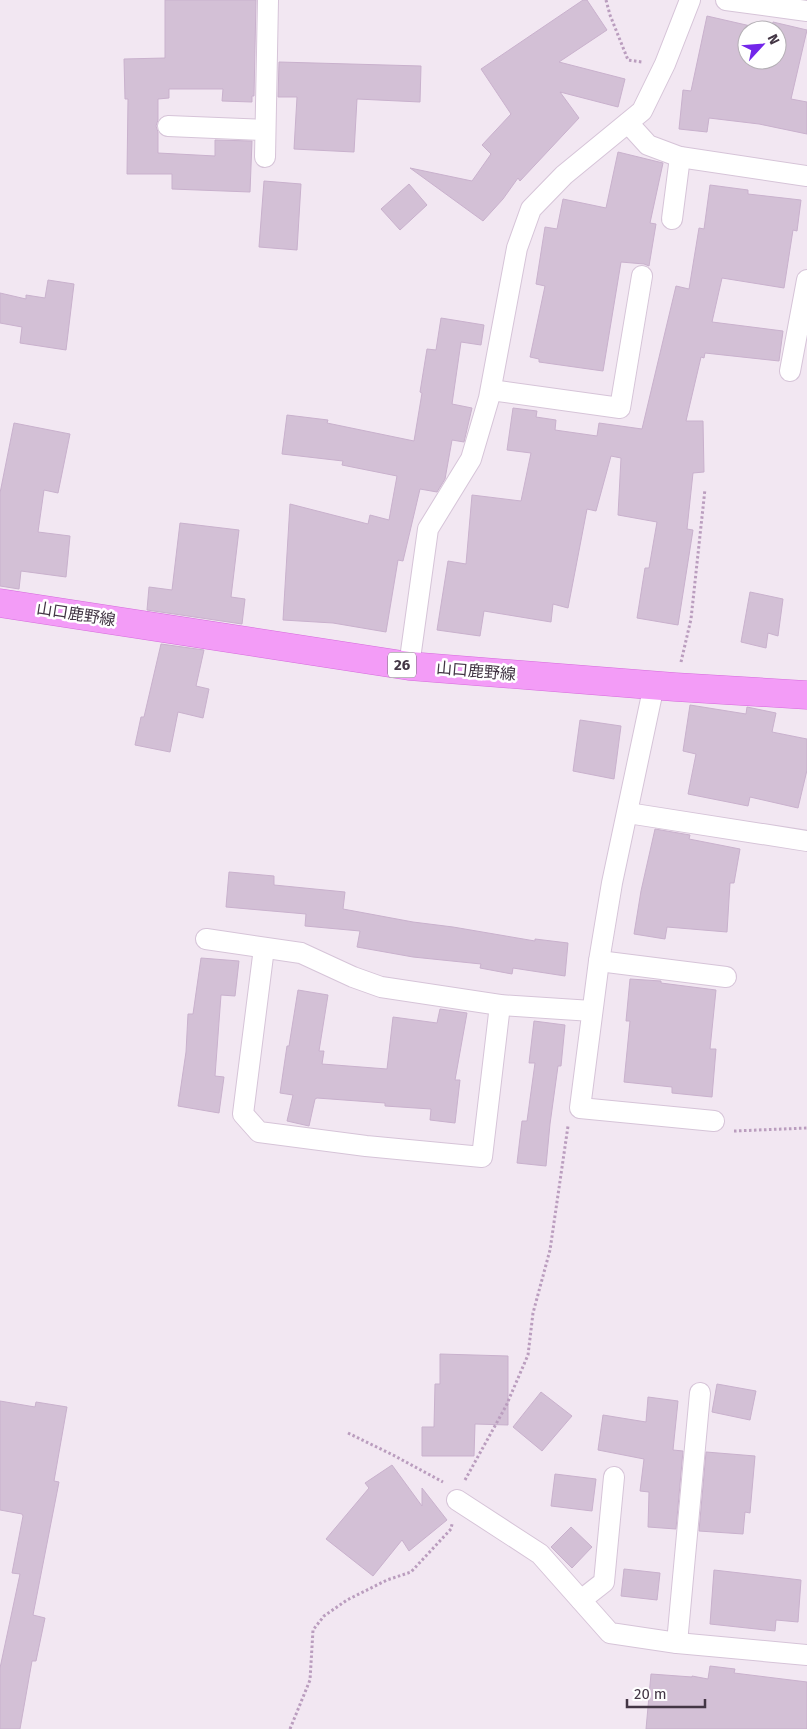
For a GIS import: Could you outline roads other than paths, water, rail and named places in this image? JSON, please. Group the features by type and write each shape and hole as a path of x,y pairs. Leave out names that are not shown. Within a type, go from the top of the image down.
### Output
{"main road":[{"name":"山口鹿野線","path":"0,603 409,666 807,695"}],"street":[{"path":"265,157 268,0"},
{"path":"409,666 428,529 472,459 491,390 517,248 531,209 564,174 642,111 665,64 690,0"},
{"path":"726,0 807,11"},
{"path":"628,123 648,145 680,157 807,176"},
{"path":"168,126 265,130"},
{"path":"672,218 680,157"},
{"path":"491,390 620,408 642,276"},
{"path":"790,372 807,280"},
{"path":"664,686 628,813 612,883 592,1011 580,1108 714,1121"},
{"path":"628,813 807,841"},
{"path":"206,939 301,953 353,977 381,987 500,1005 592,1011"},
{"path":"264,948 243,1114 259,1132 366,1146 482,1157 500,1005"},
{"path":"600,961 726,977"},
{"path":"677,1643 700,1393"},
{"path":"581,1600 604,1582 614,1478"},
{"path":"451,1492 540,1554 610,1633 677,1643 807,1655"}]}
